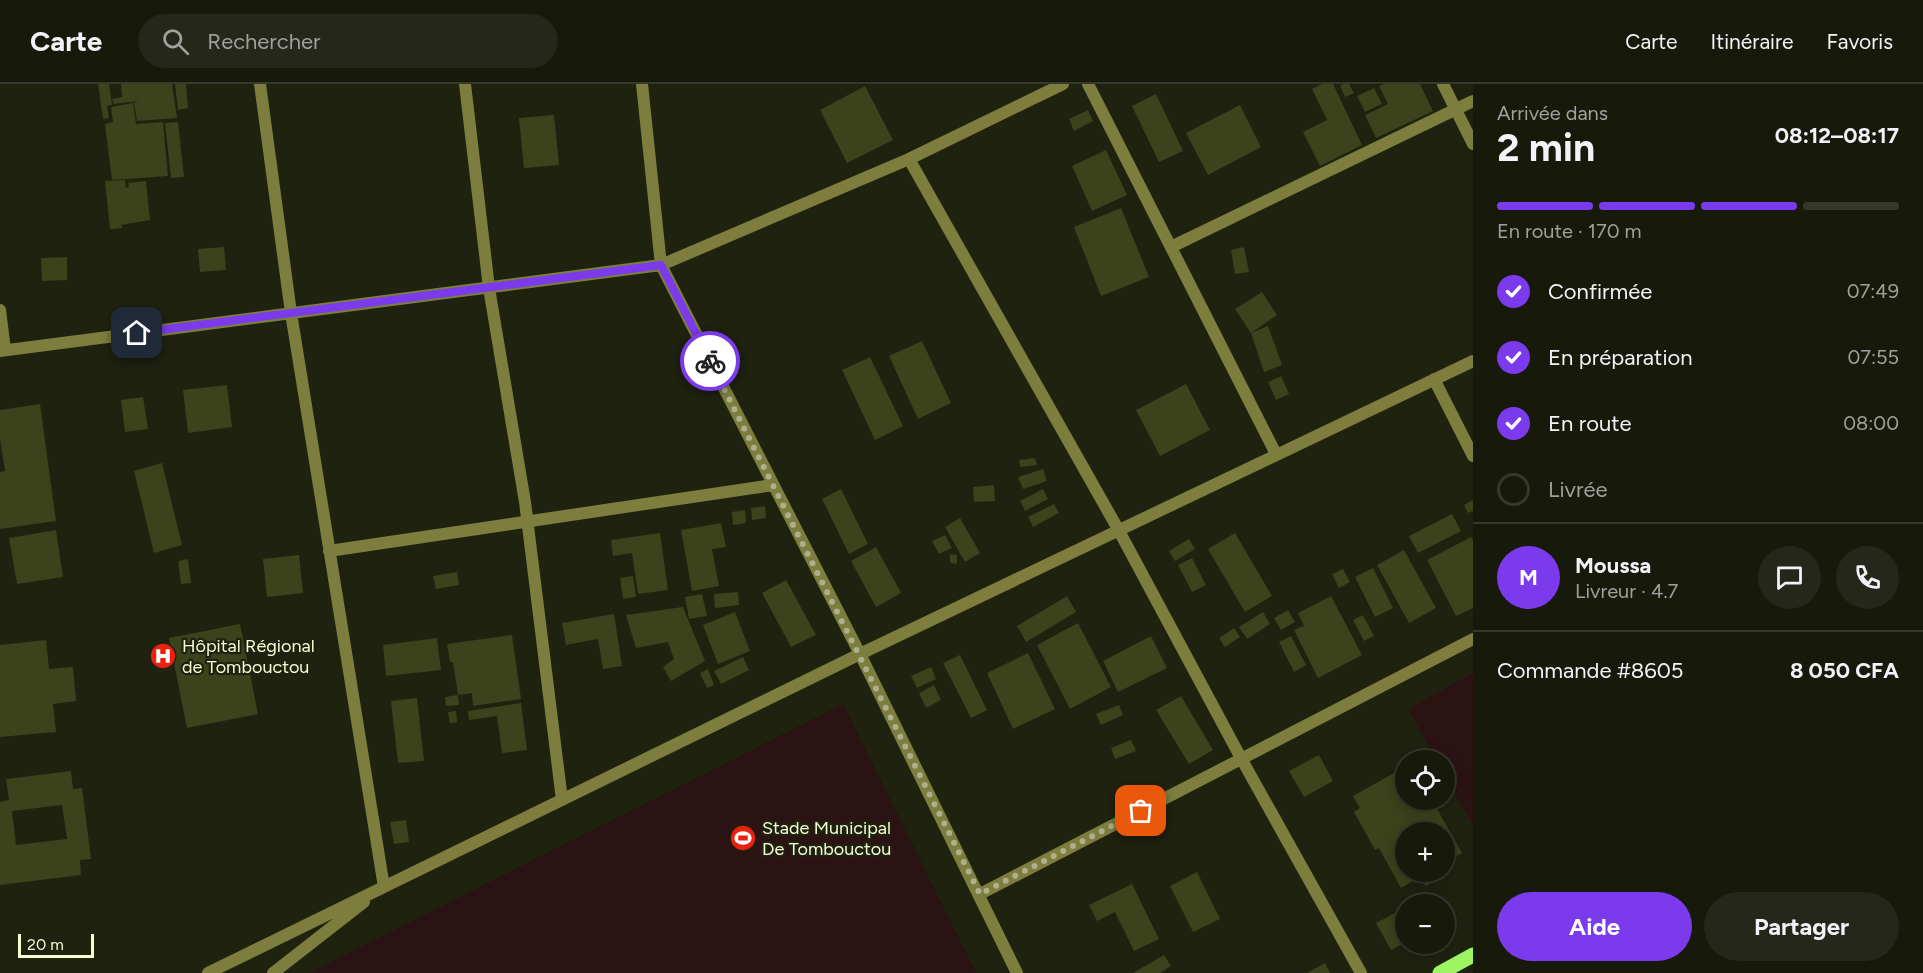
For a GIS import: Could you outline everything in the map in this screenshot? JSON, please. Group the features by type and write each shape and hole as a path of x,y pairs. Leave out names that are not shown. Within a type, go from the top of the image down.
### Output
{"main road":[{"path":"1440,973 1473,955"}],"street":[{"path":"260,84 291,313 384,887"},
{"path":"465,84 489,288 528,522 562,800"},
{"path":"642,84 661,265 860,654 1017,973"},
{"path":"0,310 2,351 661,265 909,159 1063,84"},
{"path":"1088,84 1276,454"},
{"path":"1443,84 1473,144"},
{"path":"1171,247 1473,101"},
{"path":"909,159 1118,529 1361,973"},
{"path":"208,973 1118,529 1473,361"},
{"path":"1434,379 1473,456"},
{"path":"329,550 774,485"},
{"path":"980,894 1473,639"},
{"path":"273,973 384,887"}],"shaded area":[{"path":"1473,673 1473,826 1455,793 1455,750 1431,750 1408,709"},
{"name":"Stade Municipal De Tombouctou","path":"843,704 976,973 309,973 311,972"}],"building":[{"path":"98,84 109,84 112,105 107,106 109,118 103,119"},
{"path":"121,84 172,84 177,118 137,121 134,103 138,101 114,104 112,99 122,97"},
{"path":"175,84 186,84 188,108 178,110"},
{"path":"1322,84 1333,84 1362,145 1320,166 1303,132 1327,120 1312,89"},
{"path":"1349,84 1354,93 1345,97 1340,86"},
{"path":"1420,84 1433,111 1376,138 1365,115 1388,104 1379,86"},
{"path":"865,86 893,140 847,163 820,110"},
{"path":"1374,88 1382,104 1365,112 1357,96"},
{"path":"1156,94 1183,151 1159,162 1132,106"},
{"path":"133,103 136,124 163,122 168,176 112,180 105,124 113,122 111,107"},
{"path":"1240,105 1261,147 1208,175 1186,133"},
{"path":"1088,110 1093,121 1074,131 1069,119"},
{"path":"554,115 559,165 524,168 519,118"},
{"path":"178,122 184,177 171,178 165,123"},
{"path":"1106,150 1127,195 1092,211 1072,166"},
{"path":"125,180 126,188 129,187 128,183 146,181 150,220 121,225 123,228 110,229 105,181"},
{"path":"1121,208 1149,277 1101,296 1074,227"},
{"path":"224,247 226,270 200,272 198,249"},
{"path":"1244,247 1249,272 1235,274 1231,250"},
{"path":"67,257 67,280 42,281 41,258"},
{"path":"1262,292 1277,315 1251,333 1235,309"},
{"path":"1268,326 1282,365 1264,372 1251,333"},
{"path":"922,341 951,403 918,419 889,356"},
{"path":"870,357 903,426 875,440 842,370"},
{"path":"1281,376 1289,394 1276,400 1268,382"},
{"path":"1186,384 1210,430 1160,456 1136,410"},
{"path":"227,385 232,427 188,433 183,390"},
{"path":"143,397 148,429 125,432 121,400"},
{"path":"40,404 56,521 0,529 0,472 5,471 0,439 0,410"},
{"path":"1035,458 1037,465 1020,467 1019,460"},
{"path":"162,463 182,545 154,553 134,471"},
{"path":"1043,469 1047,481 1023,489 1018,477"},
{"path":"994,485 995,501 974,502 973,487"},
{"path":"841,489 868,544 849,554 822,499"},
{"path":"1043,489 1048,499 1025,511 1020,501"},
{"path":"1473,500 1473,511 1468,513 1464,505"},
{"path":"1054,504 1059,513 1033,527 1028,517"},
{"path":"765,506 766,518 752,520 751,508"},
{"path":"745,510 746,523 733,525 732,512"},
{"path":"1452,514 1461,531 1418,553 1409,536"},
{"path":"960,518 980,553 965,562 945,527"},
{"path":"721,523 726,547 712,549 719,586 692,591 681,530"},
{"path":"56,530 63,577 17,584 9,538"},
{"path":"660,533 668,590 638,594 632,553 613,556 611,540"},
{"path":"1235,533 1272,596 1245,612 1208,549"},
{"path":"945,535 952,548 939,554 932,541"},
{"path":"1471,537 1473,540 1473,608 1456,616 1427,560"},
{"path":"1189,539 1195,549 1175,561 1169,551"},
{"path":"876,547 901,593 876,607 851,561"},
{"path":"1404,550 1436,608 1409,623 1377,565"},
{"path":"950,554 957,555 957,564 950,563"},
{"path":"299,555 303,593 267,597 263,559"},
{"path":"1192,558 1206,585 1192,592 1178,565"},
{"path":"188,559 191,583 181,584 178,561"},
{"path":"1373,568 1393,608 1375,617 1355,577"},
{"path":"1343,569 1350,582 1339,588 1332,574"},
{"path":"457,572 459,585 436,589 433,576"},
{"path":"633,576 636,597 623,599 620,578"},
{"path":"786,580 816,635 791,647 762,593"},
{"path":"738,592 739,605 715,608 714,594"},
{"path":"702,594 707,616 689,619 685,597"},
{"path":"1067,596 1076,612 1026,642 1017,626"},
{"path":"1331,596 1362,655 1318,678 1294,630 1304,626 1298,613"},
{"path":"683,607 705,661 671,681 663,667 674,659 668,642 636,648 626,615"},
{"path":"1288,610 1295,622 1281,630 1274,618"},
{"path":"735,612 750,651 718,664 703,625"},
{"path":"1263,612 1270,624 1247,639 1239,627"},
{"path":"614,614 622,666 603,669 598,639 566,645 562,623"},
{"path":"1363,615 1374,636 1364,641 1353,620"},
{"path":"1078,623 1111,687 1070,709 1037,645"},
{"path":"240,624 258,714 187,728 169,638"},
{"path":"1234,628 1240,637 1225,647 1219,638"},
{"path":"512,635 521,699 473,706 472,693 458,695 453,662 450,662 447,644"},
{"path":"1151,636 1167,668 1118,692 1103,661"},
{"path":"1291,636 1306,665 1294,672 1279,642"},
{"path":"437,638 441,670 386,676 383,645"},
{"path":"46,640 49,669 73,667 76,701 53,704 56,732 0,737 0,645"},
{"path":"1028,653 1055,709 1013,729 987,673"},
{"path":"960,655 987,710 971,718 943,663"},
{"path":"743,657 749,670 721,684 714,671"},
{"path":"931,667 936,679 917,688 911,676"},
{"path":"708,669 714,685 707,688 700,673"},
{"path":"934,685 941,700 926,708 919,693"},
{"path":"458,695 459,705 446,706 445,697"},
{"path":"1181,696 1213,750 1189,764 1156,710"},
{"path":"417,698 424,761 398,763 391,701"},
{"path":"521,703 527,750 502,753 497,716 469,720 468,711"},
{"path":"1119,705 1123,715 1101,725 1096,714"},
{"path":"456,711 457,722 450,723 448,712"},
{"path":"1131,740 1136,751 1115,759 1111,748"},
{"path":"1319,755 1333,781 1304,797 1289,771"},
{"path":"71,771 73,789 82,788 91,859 80,860 81,875 0,885 0,802 9,800 6,779","holes":["62,805 67,839 16,845 12,811"]},
{"path":"1395,772 1395,810 1438,810 1444,822 1395,822 1395,877 1379,848 1375,850 1354,812 1360,808 1353,796"},
{"path":"406,820 409,842 394,844 390,822"},
{"path":"1455,841 1462,853 1455,857"},
{"path":"1197,872 1220,919 1193,932 1170,886"},
{"path":"1398,882 1411,882 1401,888"},
{"path":"1132,884 1159,939 1134,951 1115,912 1097,921 1089,905"},
{"path":"1395,913 1395,948 1391,950 1376,923"},
{"path":"1164,955 1171,966 1160,973 1133,973"},
{"path":"1325,963 1330,973 1307,973"}],"way so far":[{"path":"710,361 980,894 1141,811"}],"place":[{"name":"Hôpital Régional de Tombouctou","path":"163,656"},
{"name":"Stade Municipal De Tombouctou","path":"743,838"}],"route":[{"path":"137,333 661,265 710,361"}]}
